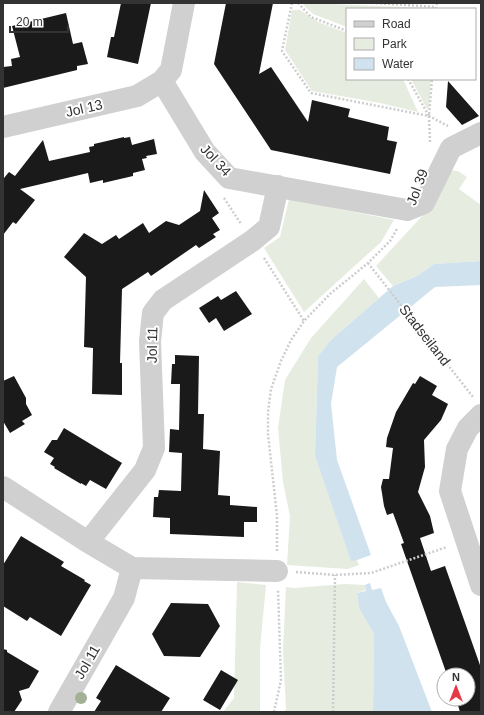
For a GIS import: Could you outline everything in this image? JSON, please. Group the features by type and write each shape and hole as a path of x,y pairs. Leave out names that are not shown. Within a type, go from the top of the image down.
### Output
{"street":[{"path":"162,81 171,70 184,3"},
{"name":"Jol 13","path":"3,127 137,96 162,81"},
{"name":"Jol 34","path":"162,81 205,152 230,178 407,210"},
{"name":"Jol 39","path":"407,210 424,203 451,148 481,133"},
{"name":"Jol 11","path":"88,542 145,470 154,448 150,341 153,312 163,300 252,241 269,227 278,186"},
{"path":"479,408 457,449 450,491 481,585"},
{"path":"3,487 88,542 132,568 277,572"},
{"name":"Jol 11","path":"59,712 124,598 132,568"}],"path":[{"path":"292,3 282,51 311,93 429,116"},
{"path":"298,3 311,16 346,31"},
{"path":"372,3 436,8 437,3"},
{"path":"409,80 429,116"},
{"path":"430,145 429,116 432,80"},
{"path":"274,712 280,680 277,516 268,434 268,412 272,389 281,361 291,340 304,320 330,294 368,263 390,241 396,234 407,210"},
{"name":"Stadseiland","path":"368,263 413,319 479,408"},
{"path":"277,572 336,575 371,573 466,541"},
{"path":"333,712 336,575"}],"green space":[{"path":"307,3 425,8 346,8 346,27 313,14 303,5"},
{"path":"292,10 300,10 318,22 346,33 346,80 403,80 418,112 380,103 312,91 285,50"},
{"path":"412,80 431,80 429,108 427,109"},
{"path":"450,170 458,171 467,177 459,189 481,205 481,261 434,264 417,276 393,286 376,266 436,201"},
{"path":"289,199 394,220 381,242 304,312 264,248 280,237"},
{"path":"364,279 379,298 331,340 318,356 315,456 351,560 357,560 359,565 348,569 287,565 290,516 283,482 278,428 285,380 311,338"},
{"path":"237,582 266,585 260,648 260,712 223,712 234,698"},
{"path":"345,584 365,585 366,590 357,593 359,608 374,634 373,712 284,712 286,709 283,651 286,587 294,588"}],"water":[{"path":"481,261 481,285 435,287 337,367 331,404 337,460 371,555 351,561 315,456 318,356 331,340 393,286 417,276 434,264"},
{"path":"370,583 372,590 381,588 386,602 399,626 432,712 373,712 374,634 359,608 357,593 366,591 365,585"}],"building":[{"path":"121,3 151,3 138,64 107,57 111,37 114,37"},
{"path":"226,3 273,3 259,74 271,67 308,122 312,100 350,109 348,117 389,127 387,140 397,142 390,174 271,150 214,64"},
{"path":"66,13 73,44 82,42 88,64 77,66 77,70 3,88 3,67 12,66 11,59 20,57 12,26"},
{"path":"448,81 479,116 462,125 446,107"},
{"path":"130,137 132,145 154,139 157,154 146,156 147,158 142,159 145,170 133,173 133,176 103,183 103,180 90,183 88,173 20,189 35,200 16,224 13,222 3,235 3,176 4,178 9,172 15,176 43,140 49,161 90,152 89,147 94,146 94,144"},
{"path":"204,190 219,213 212,218 220,230 213,234 216,237 199,248 196,245 151,276 148,272 122,289 120,363 122,363 122,395 92,394 93,348 84,347 86,277 64,257 84,233 102,244 116,235 119,239 143,223 149,233 166,221 179,225 200,211"},
{"path":"236,291 252,314 224,331 216,318 209,323 199,308 218,296 221,300"},
{"path":"175,355 199,356 198,414 204,414 203,449 220,451 218,495 230,496 230,505 257,507 257,522 244,522 244,537 170,534 170,518 153,517 154,497 158,497 159,490 181,491 182,453 169,452 170,429 179,430 180,384 171,384 172,364 175,364"},
{"path":"14,376 26,398 26,404 32,415 22,421 25,424 10,433 3,421 3,381"},
{"path":"420,376 437,386 432,395 448,404 441,420 424,440 425,467 418,492 430,516 434,533 420,538 431,571 445,566 481,668 481,712 460,712 458,707 476,707 476,667 444,667 401,544 404,543 393,513 387,515 384,506 381,487 383,479 389,479 393,448 386,447 387,438 396,412 413,383 415,384"},
{"path":"64,428 122,463 106,489 90,480 86,486 81,484 50,464 54,458 44,452 52,440 57,440"},
{"path":"21,536 64,562 61,566 91,585 61,636 30,617 27,621 3,606 3,565"},
{"path":"171,603 208,604 220,626 200,657 164,656 152,634"},
{"path":"3,649 7,650 7,652 39,671 29,688 19,691 22,700 14,712 3,712"},
{"path":"116,665 170,698 161,712 94,712 101,701 96,698"},
{"path":"221,670 238,680 220,710 203,700"}]}
